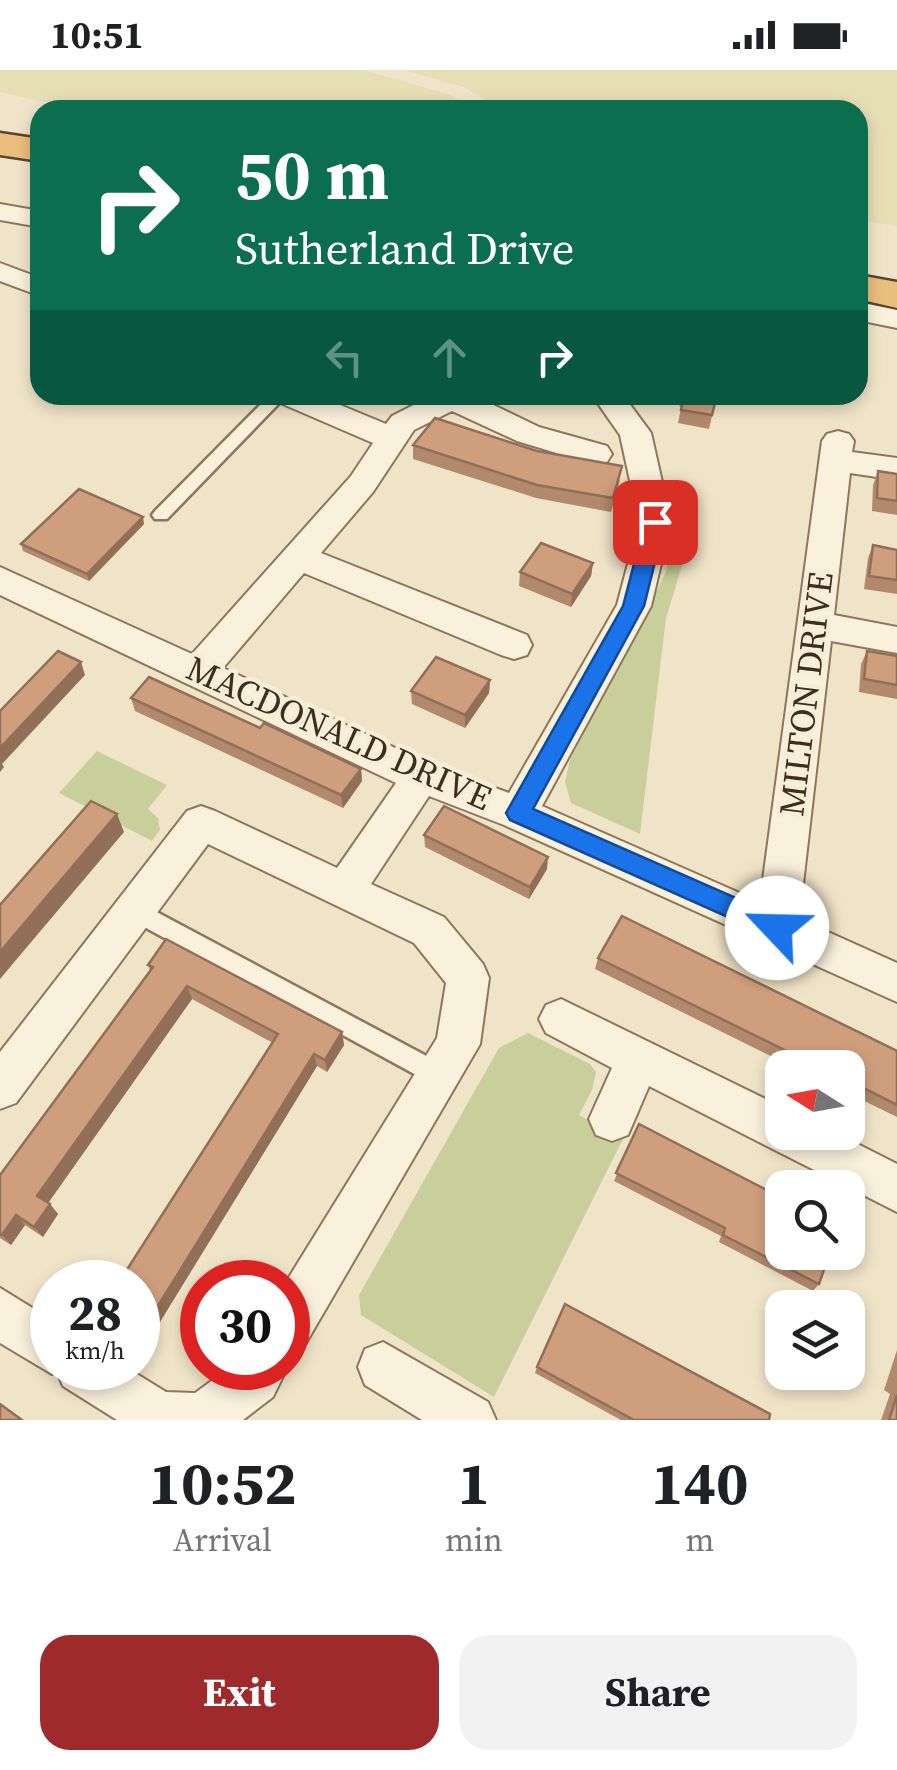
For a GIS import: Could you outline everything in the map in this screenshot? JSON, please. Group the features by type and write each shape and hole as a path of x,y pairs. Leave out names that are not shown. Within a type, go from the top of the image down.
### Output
{"highway":[{"path":"0,122 30,126"},
{"path":"0,144 30,148"},
{"path":"868,265 897,270"},
{"path":"868,289 897,295"}],"street":[{"path":"0,212 30,217"},
{"path":"0,271 30,284"},
{"path":"868,313 897,319"},
{"path":"312,405 392,439"},
{"path":"199,670 362,484 402,423 439,405"},
{"path":"471,405 528,434 596,454"},
{"path":"518,813 634,606 655,522 634,432 615,405"},
{"name":"MILTON DRIVE","path":"777,928 837,451 897,470"},
{"path":"298,557 514,646"},
{"name":"MACDONALD DRIVE","path":"0,580 421,777 518,813 897,984"},
{"path":"815,625 897,640"},
{"path":"345,889 421,777"},
{"path":"0,1088 201,823 430,930 468,978 458,1044 310,1289"},
{"path":"561,1019 765,1122"},
{"path":"612,1120 639,1058"},
{"path":"820,1150 897,1189"},
{"path":"383,1367 467,1419"},
{"path":"116,1390 160,1418 203,1419 241,1390"}],"lane":[{"path":"161,515 269,405"},
{"path":"134,910 439,1075"}],"shaded area":[{"path":"0,70 363,70 458,100 35,100 0,92"},
{"path":"404,70 897,70 897,226 868,222 868,100 486,100 463,87"}],"green space":[{"path":"676,508 698,514 666,618 640,834 571,803 565,782 570,760 666,572"},
{"path":"97,751 167,785 148,809 158,818 160,830 152,841 59,793"},
{"path":"528,1033 590,1064 596,1072 579,1115 623,1139 494,1397 361,1315 359,1295 499,1048"}],"building":[{"path":"682,405 714,405 712,415 681,410"},
{"path":"435,418 537,451 622,466 613,498 537,485 413,445"},
{"path":"878,471 897,474 897,501 877,498"},
{"path":"79,489 143,517 87,574 21,544"},
{"path":"541,543 593,563 572,594 520,572"},
{"path":"873,545 897,550 897,580 869,576"},
{"path":"58,651 81,662 0,748 0,711"},
{"path":"867,651 897,656 897,685 864,679"},
{"path":"436,657 490,680 465,715 411,691"},
{"path":"149,677 260,728 264,723 361,769 341,795 131,698"},
{"path":"91,801 117,814 0,952 0,905"},
{"path":"444,806 548,857 530,887 424,835"},
{"path":"622,916 897,1051 897,1105 865,1089 865,1050 785,1050 598,958"},
{"path":"166,939 342,1032 325,1060 314,1054 186,1260 180,1260 180,1270 160,1303 160,1260 133,1260 278,1034 187,986 37,1196 50,1204 34,1227 16,1215 0,1234 0,1175 153,967 148,965"},
{"path":"639,1124 765,1189 765,1256 723,1235 725,1228 616,1173"},
{"path":"792,1270 824,1270 819,1284"},
{"path":"565,1304 770,1414 769,1420 634,1420 537,1367"},
{"path":"897,1395 897,1420 889,1420"},
{"path":"0,1404 22,1420 0,1420"}],"route":[{"path":"655,522 634,606 518,813 777,928"}]}
